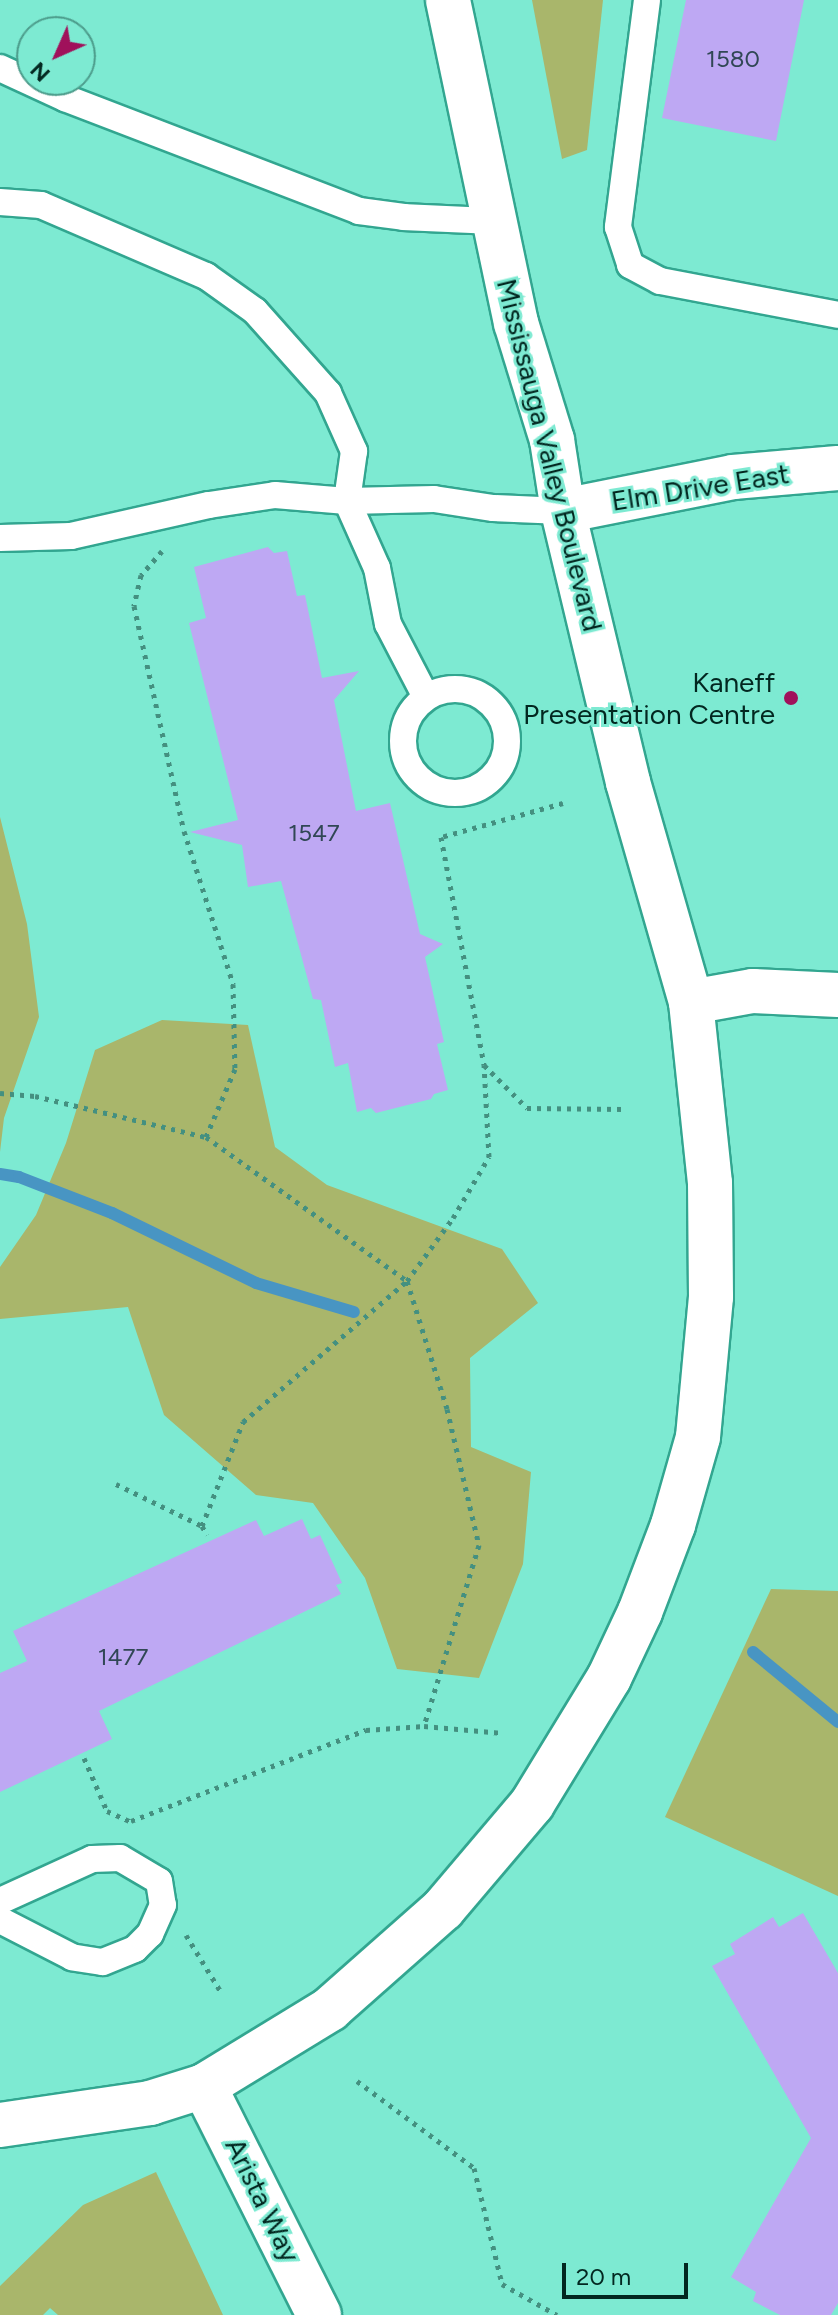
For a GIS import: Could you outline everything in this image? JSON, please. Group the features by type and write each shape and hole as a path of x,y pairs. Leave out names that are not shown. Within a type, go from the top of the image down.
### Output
{"street":[{"name":"Mississauga Valley Boulevard","path":"0,2125 150,2103 204,2086 330,2009 443,1909 532,1804 582,1726 640,1612 673,1525 698,1437 711,1297 710,1183 691,1002 628,782 563,511 552,440 516,323 448,0"},
{"name":"Elm Drive East","path":"563,511 733,477 838,468"},
{"path":"691,1002 753,991 838,995"},
{"name":"Arista Way","path":"204,2086 319,2315"}],"lane":[{"path":"647,0 618,227 630,265 660,281 838,315"},
{"path":"0,68 65,98 359,211 404,217 493,221"},
{"path":"0,202 41,205 206,276 255,311 328,393 354,451 347,501 377,568 388,624 426,697"},
{"path":"0,538 71,536 209,505 275,495 347,501 434,499 493,508 563,511"},
{"path":"447,689 468,691 488,700 502,717 507,739 504,760 492,778 474,790 452,794 432,788 414,774 404,755 403,733 411,713 426,697 447,689"},
{"path":"0,1901 92,1859 120,1858 159,1881 163,1905 150,1934 135,1949 102,1962 72,1957 0,1920"}],"path":[{"path":"165,547 141,575 134,606 184,831 233,984 235,1069 206,1137"},
{"path":"202,1526 243,1422 407,1281 453,1218 489,1157 484,1065 441,837 563,803"},
{"path":"484,1065 527,1108 624,1109"},
{"path":"0,1093 35,1096 206,1137 407,1281 447,1409 479,1545 424,1726"},
{"path":"116,1484 202,1526 207,1535"},
{"path":"131,1821 366,1730 424,1726 503,1733"},
{"path":"357,2081 474,2168 502,2284 557,2315"}],"green space":[{"path":"532,0 603,0 587,150 562,159"},
{"path":"0,817 27,924 39,1017 4,1118 0,1152"},
{"path":"162,1020 248,1025 275,1147 327,1185 502,1249 538,1303 470,1358 471,1447 531,1472 523,1564 479,1678 397,1669 365,1578 313,1503 256,1495 164,1415 128,1307 0,1319 0,1267 36,1215 66,1143 95,1050"},
{"path":"771,1589 838,1591 838,1896 665,1817"},
{"path":"156,2172 223,2315 58,2315 50,2308 43,2315 0,2315 0,2286 83,2205"}],"building":[{"path":"686,0 804,0 776,141 662,118"},
{"path":"268,547 274,553 287,551 297,596 305,595 322,678 359,671 334,700 356,811 390,803 420,934 443,944 425,957 444,1042 437,1044 448,1090 434,1094 431,1099 376,1113 371,1108 357,1112 348,1063 335,1067 321,1000 313,999 281,881 248,887 242,845 190,832 238,820 189,623 206,618 194,567"},
{"path":"302,1519 311,1539 320,1535 342,1583 336,1585 341,1594 99,1711 112,1739 0,1792 0,1673 27,1661 13,1631 256,1520 264,1536"},
{"path":"803,1913 838,1973 838,2303 831,2315 780,2315 753,2301 756,2292 731,2277 811,2138 712,1966 735,1954 730,1944 773,1917 779,1927"}],"waterway":[{"path":"0,1174 19,1177 112,1213 256,1283 354,1312"},
{"path":"753,1652 838,1722"}],"place":[{"name":"Kaneff Presentation Centre","path":"791,698"}]}
